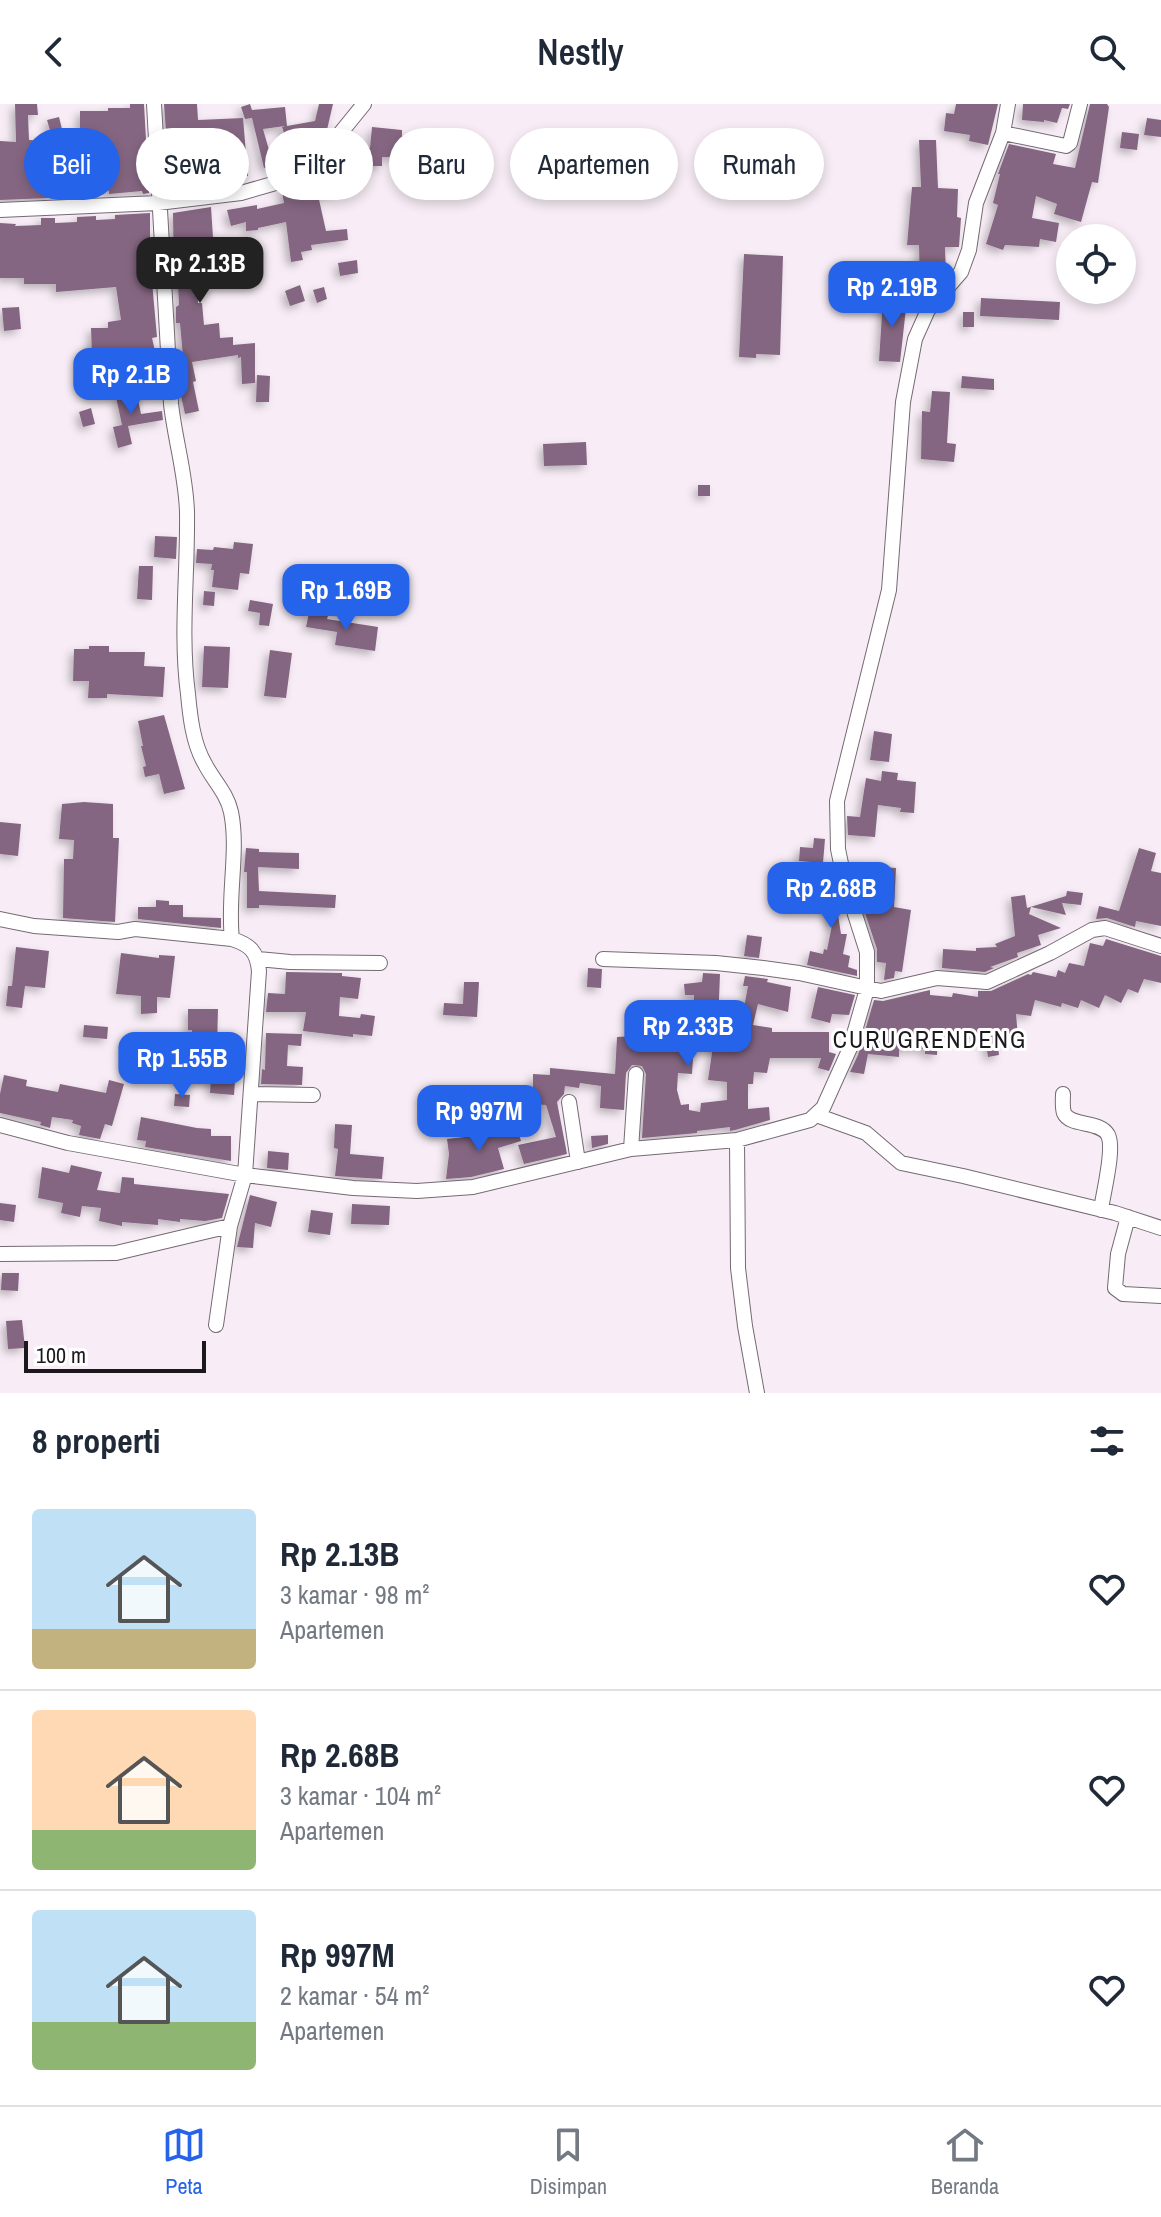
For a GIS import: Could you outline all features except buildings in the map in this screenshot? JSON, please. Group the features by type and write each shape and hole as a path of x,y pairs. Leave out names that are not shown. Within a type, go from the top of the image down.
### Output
{"street":[{"path":"154,104 171,404 175,440 186,485 184,635 187,691 193,731 204,763 221,787 230,810 233,835 232,939"},
{"path":"0,210 158,203 241,193 286,180 312,168 364,104"},
{"path":"0,1125 68,1143 245,1175 353,1188 417,1191 473,1187 631,1149 737,1140 801,1123 823,1108 850,1048 867,989 867,952 845,883 838,849 837,801 889,590 903,402 915,339 928,310 961,272 969,250 976,203 1003,133 1008,104"},
{"path":"1003,133 1066,146 1070,143 1080,104"},
{"path":"0,919 34,926 118,932 135,929 232,939 250,945 258,959 245,1175 230,1226 216,1325"},
{"path":"603,959 763,968 867,989 890,990 937,978 987,982 1092,930 1105,928 1161,946"},
{"path":"258,959 380,963"},
{"path":"631,1149 636,1074"},
{"path":"251,1094 313,1095"},
{"path":"1063,1094 1064,1112 1068,1118 1103,1130 1108,1135 1110,1148 1101,1210"},
{"path":"569,1102 578,1162"},
{"path":"816,1115 866,1133 901,1163 1101,1210 1161,1228"},
{"path":"737,1140 738,1268 757,1393"},
{"path":"1128,1217 1118,1254 1116,1291 1128,1295 1161,1296"},
{"path":"0,1254 116,1253 230,1226"}],"district":[{"name":"CURUGRENDENG","path":"930,1039"}]}
